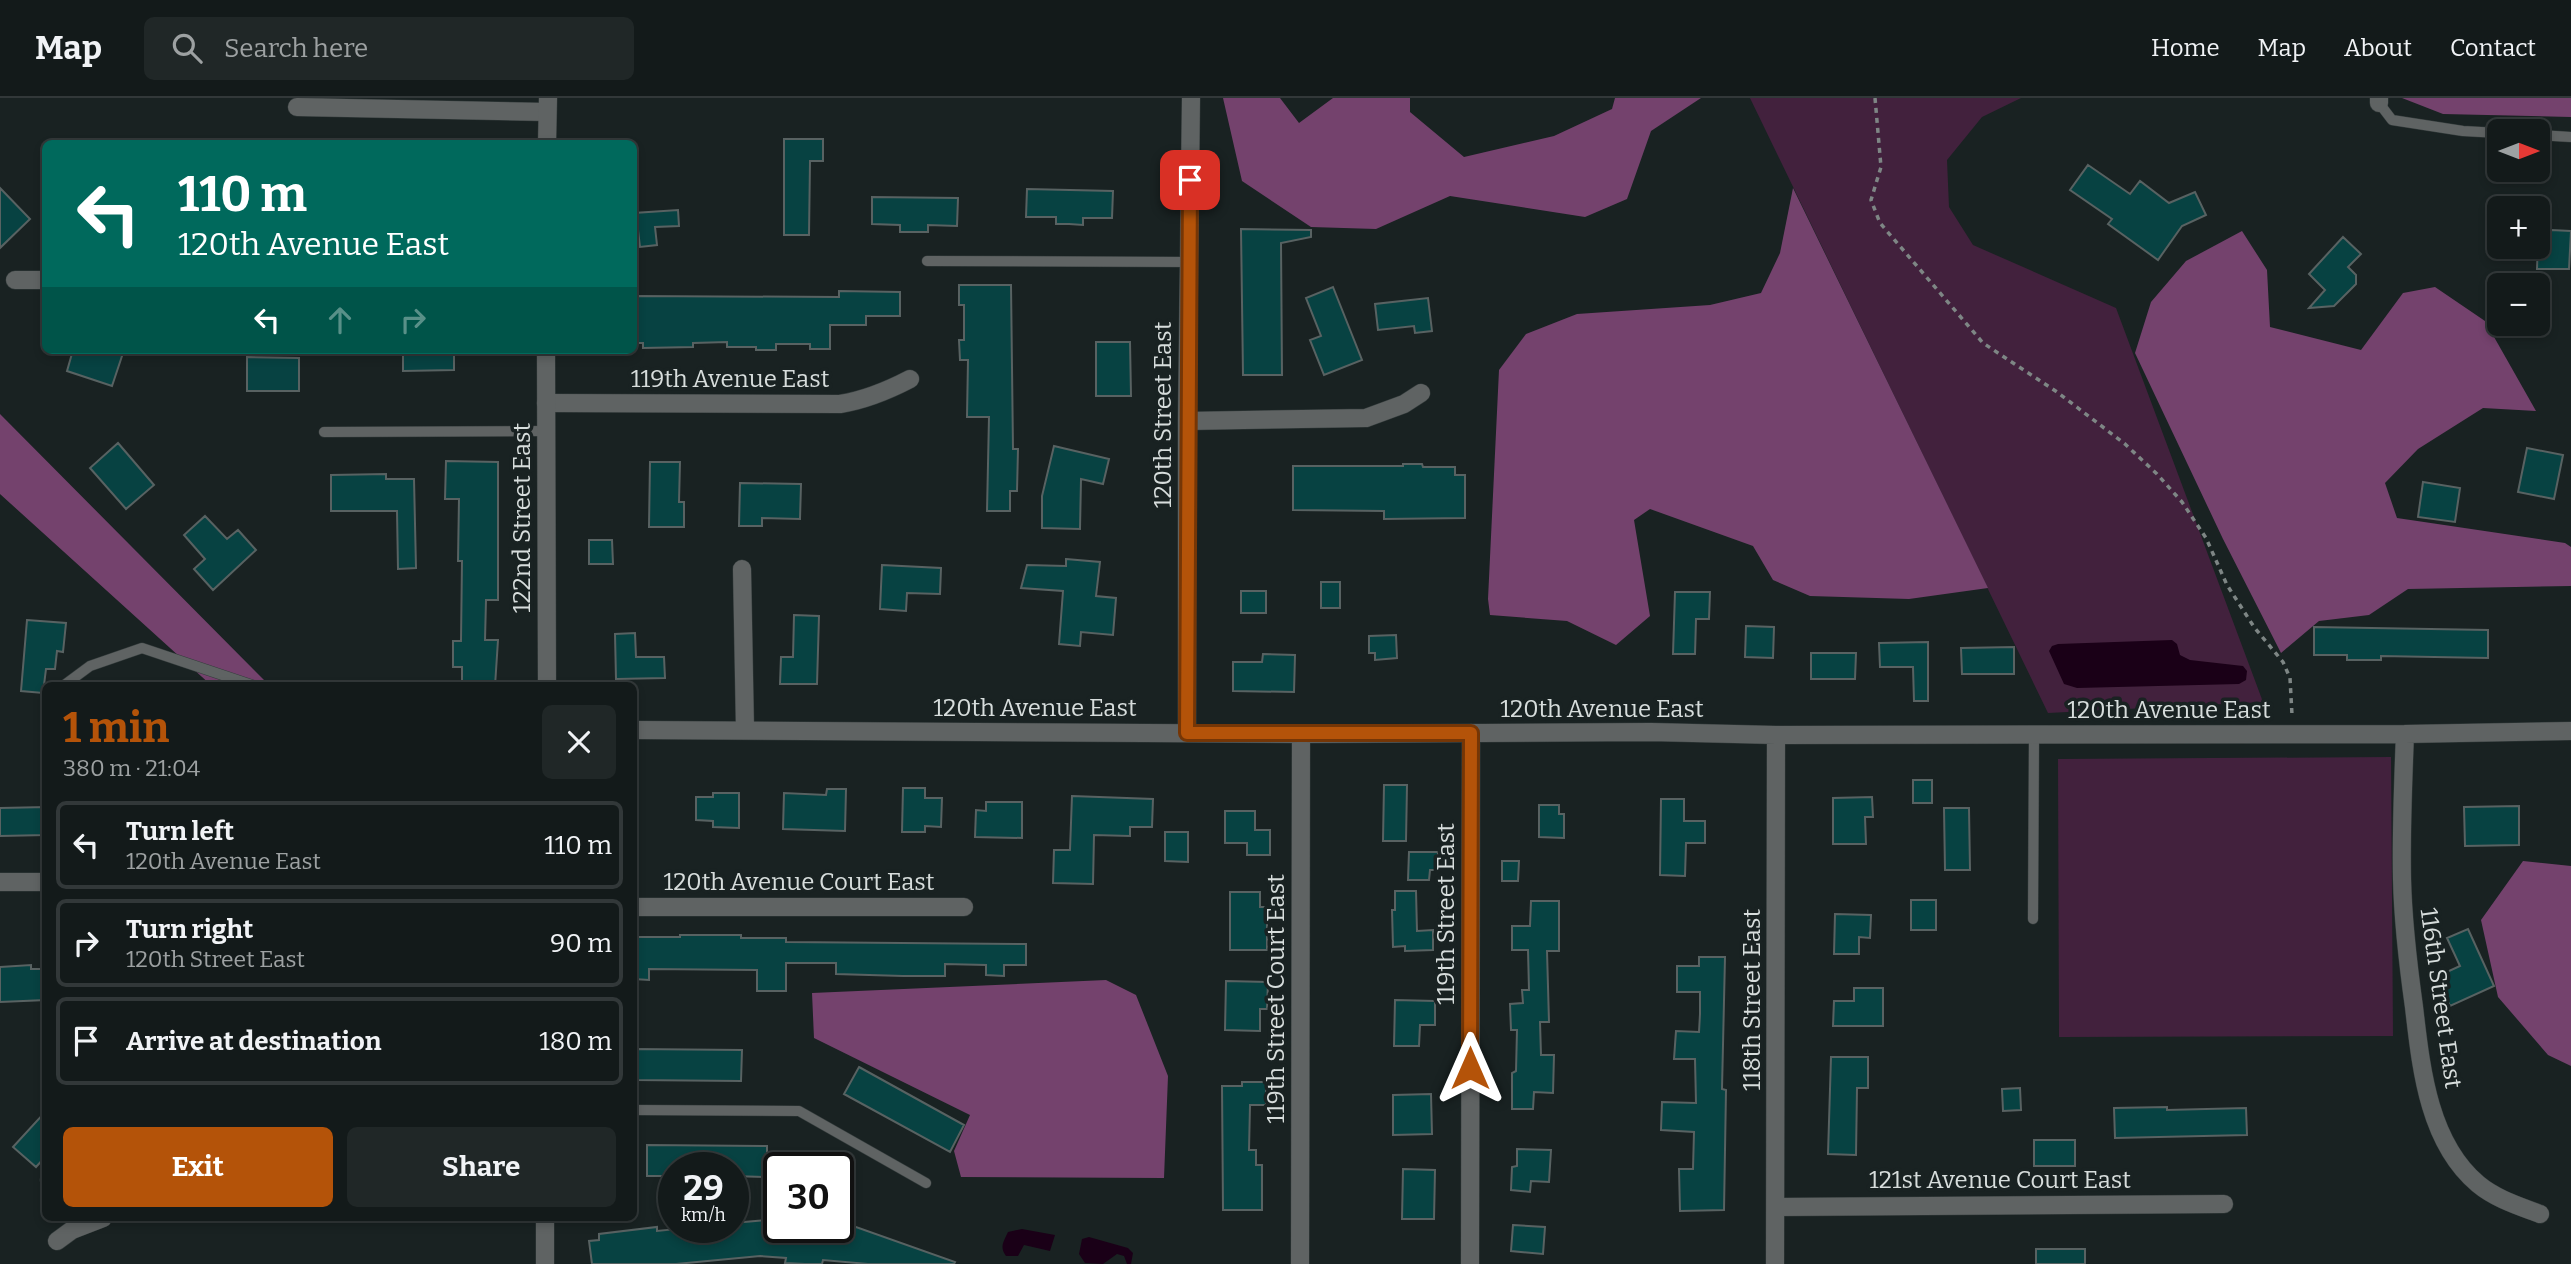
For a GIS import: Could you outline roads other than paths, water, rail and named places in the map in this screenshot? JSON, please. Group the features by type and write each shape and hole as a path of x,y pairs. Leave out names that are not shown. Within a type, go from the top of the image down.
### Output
{"street":[{"name":"120th Street East","path":"1187,733 1191,98"},
{"path":"297,107 547,105 547,140"},
{"path":"15,280 42,279"},
{"name":"122nd Street East","path":"546,354 547,682"},
{"name":"119th Avenue East","path":"546,403 840,404 858,401 909,379"},
{"path":"1187,421 1366,418 1404,404 1422,393"},
{"path":"742,569 745,730"},
{"name":"120th Avenue East","path":"637,730 1301,734 1651,732 1776,735 2571,732"},
{"name":"119th Street East","path":"1470,1264 1471,733"},
{"name":"119th Street Court East","path":"1300,1264 1301,734"},
{"name":"116th Street East","path":"2405,734 2402,880 2405,939 2427,1092 2447,1143 2457,1160 2477,1183 2497,1197 2540,1214"},
{"name":"118th Street East","path":"1776,735 1776,1264"},
{"path":"0,882 42,882"},
{"name":"120th Avenue Court East","path":"637,907 964,907"},
{"name":"121st Avenue Court East","path":"1776,1207 2224,1204"},
{"path":"57,1241 72,1230 95,1221"},
{"path":"545,1221 545,1264"}],"lane":[{"path":"2379,100 2392,120 2487,132"},
{"path":"2550,136 2571,137"},
{"path":"928,261 1189,262"},
{"path":"324,432 546,431"},
{"path":"68,682 90,666 142,648 243,682"},
{"path":"2033,919 2035,735"},
{"path":"637,1110 799,1111 926,1183"}]}
